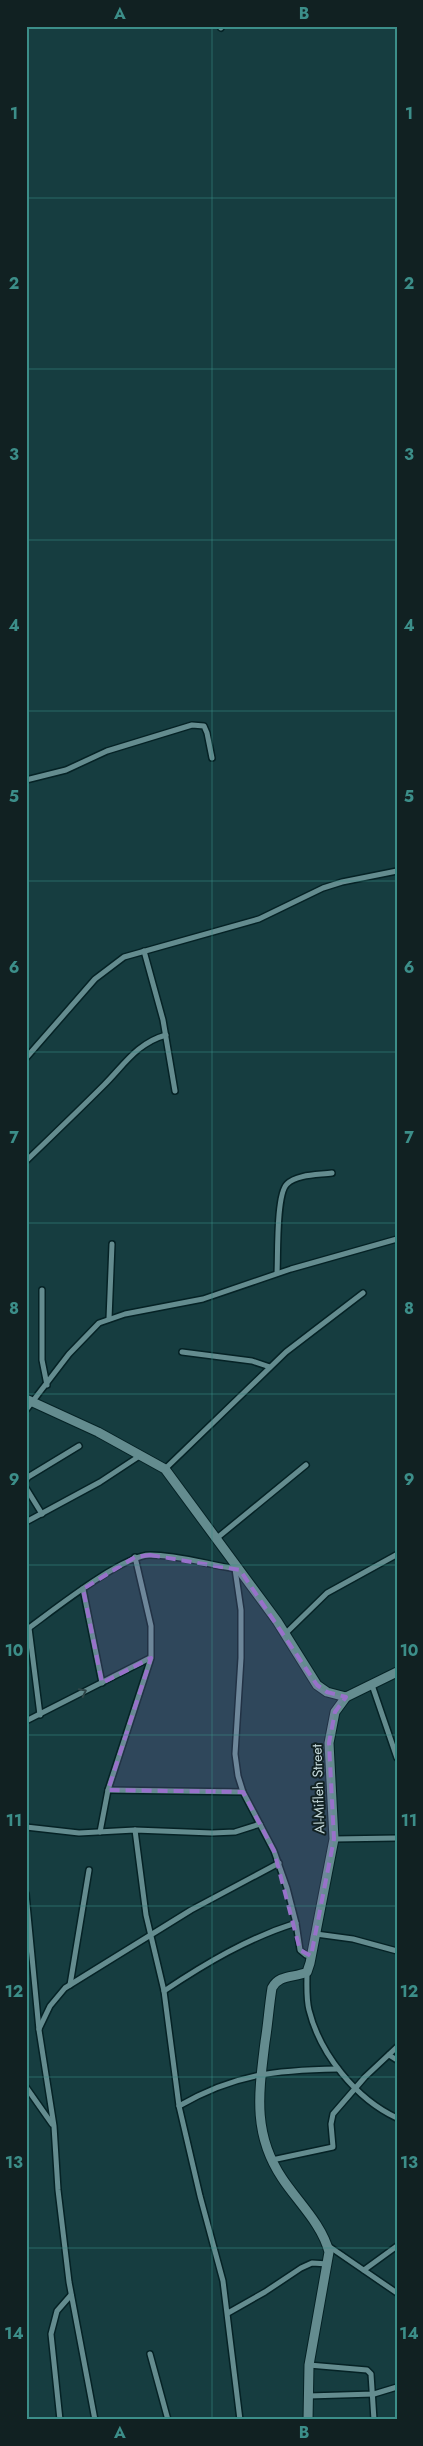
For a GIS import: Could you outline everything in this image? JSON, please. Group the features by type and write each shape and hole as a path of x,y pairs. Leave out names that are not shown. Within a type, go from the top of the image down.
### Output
{"street":[{"path":"26,780 66,770 107,751 192,725 204,726 212,758"},
{"path":"26,1058 95,979 124,957 259,919 323,888 342,882 397,871"},
{"path":"144,951 166,1034 175,1091"},
{"path":"26,1162 109,1080 131,1054 149,1041 166,1034"},
{"path":"278,1273 281,1197 285,1185 293,1180 332,1173"},
{"path":"26,1410 30,1401 47,1384 84,1337 100,1323 108,1319 204,1300 278,1273 397,1239"},
{"path":"108,1319 112,1244"},
{"path":"42,1290 42,1360 47,1384"},
{"path":"165,1469 270,1366 363,1293"},
{"path":"182,1352 252,1361 270,1366"},
{"path":"30,1401 98,1432 165,1469 285,1634 317,1685 326,1692 346,1697 397,1672"},
{"path":"26,1480 79,1446"},
{"path":"26,1522 100,1482 141,1455"},
{"path":"217,1538 306,1465"},
{"path":"26,1488 42,1514"},
{"path":"40,1715 28,1629 83,1589 135,1557 150,1555 238,1569"},
{"path":"285,1634 327,1593 396,1555"},
{"path":"100,1832 108,1790 150,1658 151,1626 135,1557"},
{"path":"238,1569 241,1610 241,1658 235,1754 243,1792 279,1863 296,1923 300,1950 306,1956 311,1956"},
{"path":"83,1589 102,1683"},
{"path":"26,1721 150,1658"},
{"path":"372,1685 397,1758"},
{"name":"Al-Mifleh Street","path":"307,1972 334,1839 329,1743 335,1712 346,1697"},
{"path":"108,1790 243,1792"},
{"path":"26,1827 70,1832 135,1830 212,1833 235,1832 260,1824"},
{"path":"135,1830 150,1934 164,1991 179,2106 223,2281 240,2420"},
{"path":"334,1839 397,1838"},
{"path":"39,2030 50,2006 70,1985 150,1934 279,1863"},
{"path":"70,1985 89,1870"},
{"path":"26,1894 39,2030 54,2126 58,2190 71,2295 95,2420"},
{"path":"164,1991 242,1944 296,1923"},
{"path":"316,1934 354,1939 397,1951"},
{"path":"397,2118 381,2111 338,2069 318,2036 309,2010 307,1972 280,1978 272,1988 261,2074 260,2120 263,2140 272,2160 327,2245 397,2293"},
{"path":"272,2160 333,2147 331,2124 333,2114 356,2087 397,2046"},
{"path":"389,2055 397,2060"},
{"path":"179,2106 206,2090 261,2074 338,2069"},
{"path":"26,2087 54,2126"},
{"path":"308,2420 309,2365 328,2264 327,2245"},
{"path":"364,2270 397,2246"},
{"path":"228,2312 265,2292 301,2268 312,2263 328,2264"},
{"path":"60,2420 51,2334 57,2311 71,2295"},
{"path":"150,2354 168,2420"},
{"path":"309,2365 366,2370 371,2374 374,2394 374,2420"},
{"path":"308,2396 374,2394 397,2387"}],"highlighted area":[{"path":"150,1555 240,1570 317,1685 327,1692 346,1697 335,1712 329,1743 334,1839 311,1956 300,1950 274,1851 243,1792 108,1790 151,1658 102,1683 83,1589 135,1557"}]}
